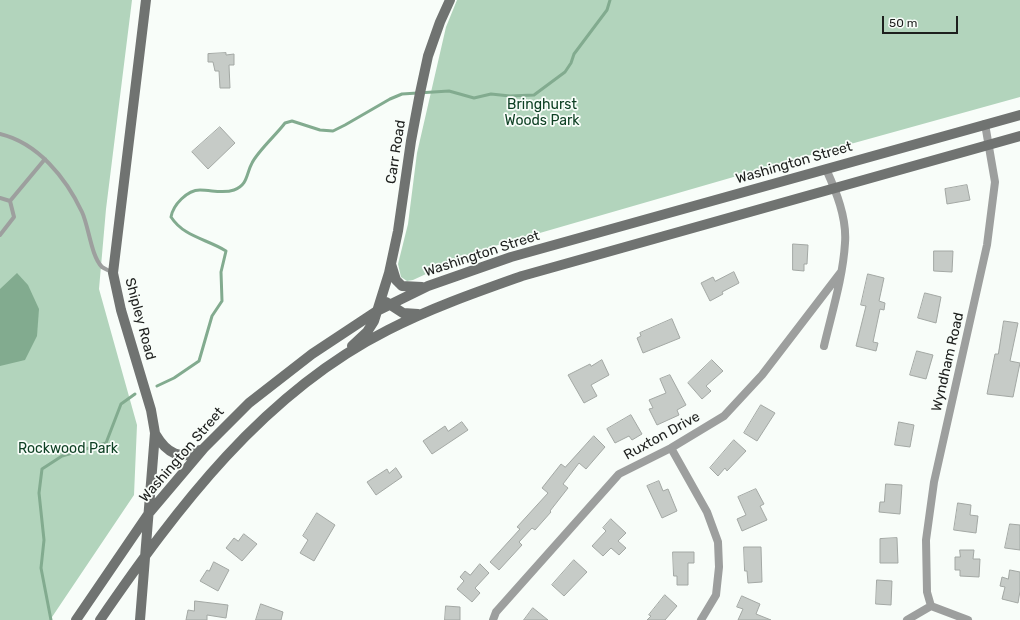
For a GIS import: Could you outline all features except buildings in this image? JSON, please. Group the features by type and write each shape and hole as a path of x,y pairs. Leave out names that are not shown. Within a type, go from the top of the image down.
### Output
{"main road":[{"name":"Shipley Road","path":"140,620 155,433 151,410 121,310 113,273 146,0"},
{"name":"Carr Road","path":"315,375 358,341 374,321 391,264 398,231 411,141 428,56 440,22 450,0"},
{"name":"Washington Street","path":"76,620 149,514 204,448 230,420 285,374 312,354 377,311 428,286 511,257 1020,115"},
{"path":"100,620 145,554 228,453 315,375 387,330 456,300 522,276 834,187 1020,136"},
{"path":"391,264 396,280 402,286 419,288 428,286"},
{"path":"383,292 389,305 403,313 426,313"},
{"path":"155,433 162,444 176,455 188,456 204,448"}],"street":[{"name":"Wyndham Road","path":"931,606 927,592 926,540 934,482 987,245 995,182 990,144 985,124"},
{"path":"824,346 841,272 846,242 843,218 834,187 826,169"},
{"name":"Ruxton Drive","path":"494,620 496,612 619,474 671,448 724,416 762,375 841,272"},
{"path":"671,448 706,512 718,542 720,567 716,595 701,620"},
{"path":"907,620 931,606 968,620"}],"lane":[{"path":"0,134 15,138 56,168 82,212 96,256 102,266 113,273"},
{"path":"10,201 45,159"},
{"path":"0,198 10,201"},
{"path":"0,235 14,216 10,201"}],"green space":[{"name":"Rockwood Park","path":"0,0 132,0 106,209 99,289 137,425 134,495 50,620 0,620"},
{"name":"Bringhurst Woods Park","path":"457,0 1020,0 1020,97 782,163 474,252 413,280 407,281 401,277 398,264 408,224 417,153 446,27"}],"shaded area":[{"path":"17,273 28,285 39,309 37,336 25,360 0,366 0,289"}],"waterway":[{"path":"157,386 174,378 199,361 212,316 222,301 221,272 226,251 196,237 176,224 171,217 172,212 181,199 190,193 200,190 226,192 239,188 246,179 255,158 285,123 292,121 320,130 333,131 390,99 402,94 449,91 474,98 491,94 510,96 534,95 565,72 571,63 574,54 607,10 610,0"},
{"path":"51,620 41,568 44,540 39,493 42,469 62,456 106,443 121,404 135,394"}]}
